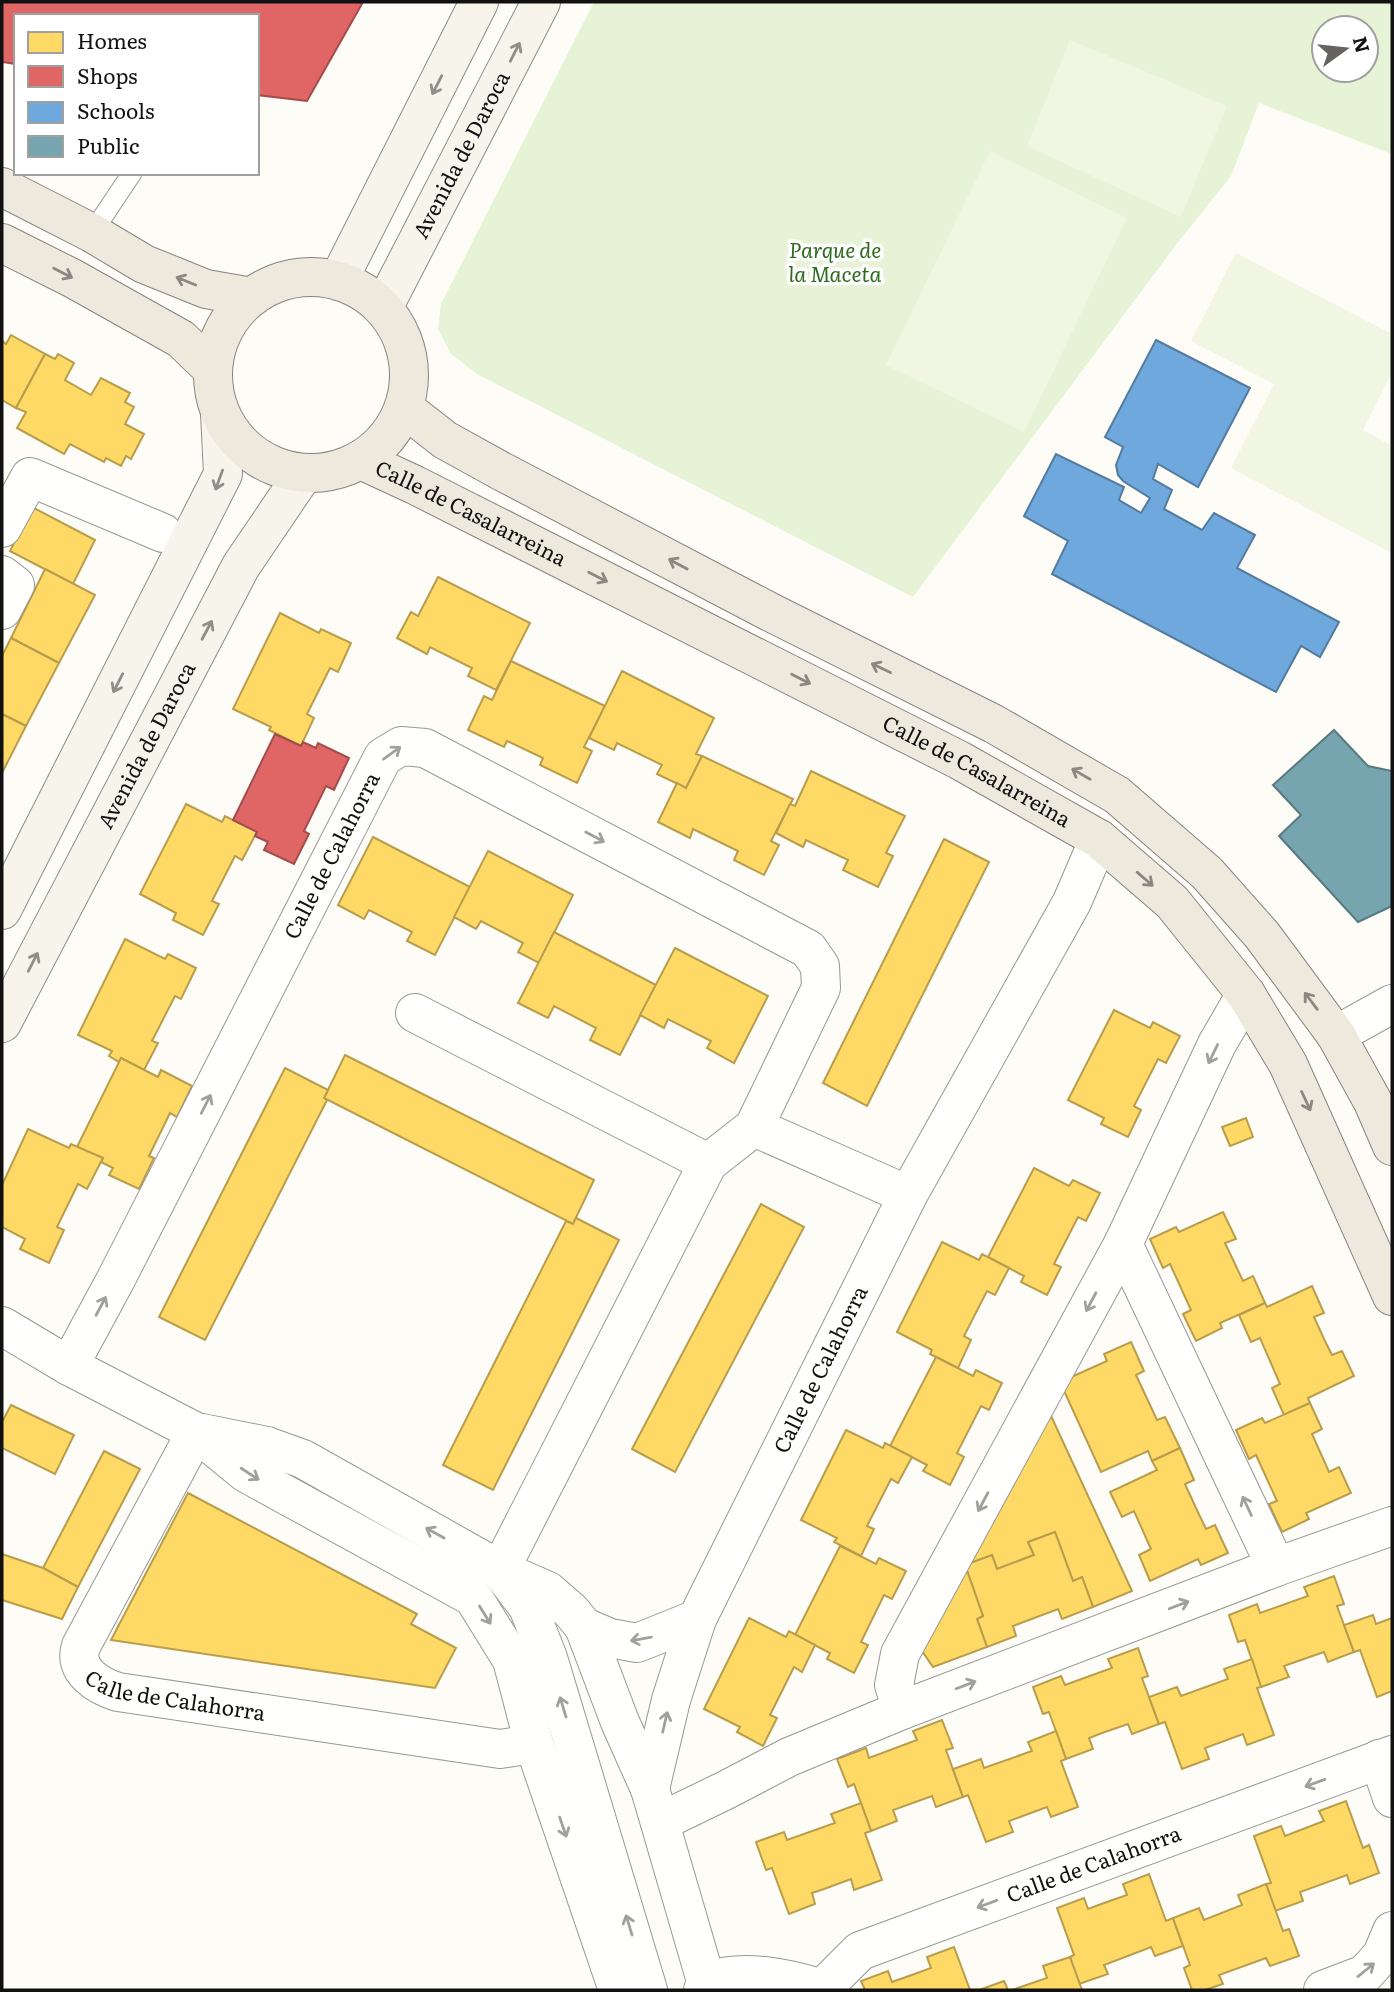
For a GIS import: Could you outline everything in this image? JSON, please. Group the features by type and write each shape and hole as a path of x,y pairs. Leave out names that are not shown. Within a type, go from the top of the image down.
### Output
{"main road":[{"path":"2,187 92,233 144,264 206,289 252,297"},
{"path":"2,243 72,278 181,339 213,370"},
{"path":"307,277 338,281 362,291 383,308 398,330 407,355 409,382 404,408 394,429 379,447 361,460 333,471 304,473 286,470 254,455 234,436 220,413 213,370 219,342 232,317 252,297 278,283 307,277"},
{"path":"404,408 445,440 503,472 760,607 994,724 1117,795 1207,873 1262,935 1336,1035 1373,1102 1392,1146"},
{"name":"Calle de Casalarreina","path":"361,460 959,760 1099,839 1172,902 1246,994 1288,1063 1392,1296"},
{"path":"1099,839 1117,795"},
{"path":"1288,1063 1336,1035"}],"street":[{"path":"338,281 479,2"},
{"name":"Avenida de Daroca","path":"383,308 541,2"},
{"path":"2,910 223,474 220,413"},
{"name":"Avenida de Daroca","path":"2,1023 241,566 304,473"},
{"path":"2,528 30,477 163,533"},
{"path":"2,575 15,585 2,610"},
{"name":"Calle de Calahorra","path":"69,1366 383,757 401,746 425,748 808,949 820,966 821,988 754,1127 708,1163 500,1570"},
{"name":"Calle de Calahorra","path":"655,1805 671,1700 697,1619 908,1195 1072,902 1099,839"},
{"path":"902,1710 894,1685 900,1654 1122,1244 1217,1044 1246,994"},
{"path":"1336,1035 1392,1004"},
{"path":"415,1013 708,1163"},
{"path":"754,1127 908,1195"},
{"path":"1122,1244 1276,1567"},
{"name":"Calle de Calahorra","path":"2,1326 69,1366 196,1432 246,1473 473,1597 512,1660 534,1745 618,1990"},
{"name":"Calle de Calahorra","path":"196,1432 267,1446 303,1459 500,1570 548,1591 571,1611 584,1627 655,1805 704,1986 736,1974 790,1979 822,1990 860,1951 1386,1757 1392,1798"},
{"name":"Calle de Calahorra","path":"196,1432 81,1646 78,1653 80,1664 87,1674 100,1684 118,1692 500,1749 534,1745"},
{"path":"655,1805 726,1790 789,1756 902,1710 1276,1567 1392,1526"},
{"name":"Calle de Calahorra","path":"500,1570 528,1607 548,1658 648,1990"},
{"name":"Calle de Calahorra","path":"584,1627 610,1638 637,1643 697,1619"},
{"path":"1323,1990 1365,1974 1381,1955 1392,1931"}],"lane":[{"path":"92,233 131,175"}],"green space":[{"name":"Parque de la Maceta","path":"594,2 1392,2 1392,154 1259,103 1231,176 1179,241 913,597 477,374 451,354 438,329 441,304"},
{"path":"1070,40 1227,106 1181,217 1027,146"},
{"path":"990,151 1127,218 1024,432 886,365"},
{"path":"1236,253 1392,334 1392,372 1363,430 1392,446 1392,553 1231,468 1274,384 1191,341"}],"building: Homes":[{"path":"11,335 45,354 16,408 2,400 2,341 6,344"},
{"path":"45,354 55,359 58,354 74,363 65,380 91,395 101,378 130,393 125,402 134,407 125,424 144,434 131,459 126,456 121,466 106,458 104,462 70,444 64,454 17,428 26,412 16,408"},
{"path":"32,507 95,540 73,584 10,551"},
{"path":"45,569 95,595 59,663 11,638"},
{"path":"438,577 530,623 496,690 468,676 472,668 430,647 427,654 397,638 411,612 418,616"},
{"path":"280,613 319,633 321,629 351,643 338,672 330,668 307,714 314,718 301,746 269,730 271,727 233,709"},
{"path":"11,638 59,663 26,726 2,714 2,656"},
{"path":"511,661 605,706 584,747 592,751 577,783 540,765 543,758 507,741 504,747 468,730 484,696 492,700"},
{"path":"622,671 714,718 696,754 702,756 686,788 657,774 662,765 617,743 614,750 589,738"},
{"path":"2,714 26,726 2,773"},
{"path":"702,756 793,799 771,841 779,845 764,875 734,860 738,851 693,829 690,838 658,822 677,783 686,788"},
{"path":"811,771 905,816 886,853 893,856 878,887 843,870 848,860 806,840 803,847 776,833 790,804 795,806"},
{"path":"186,804 222,822 225,816 257,832 242,860 235,856 212,901 219,904 203,935 173,920 176,913 140,894"},
{"path":"373,837 470,887 435,955 407,941 412,932 369,910 364,919 338,905"},
{"path":"944,839 989,862 867,1106 823,1083"},
{"path":"488,851 573,895 539,963 518,952 523,943 481,921 476,929 454,917"},
{"path":"554,932 656,985 620,1055 590,1040 596,1028 554,1006 548,1018 518,1003"},
{"path":"125,939 165,959 168,954 196,968 181,999 175,996 152,1041 158,1043 144,1070 121,1058 119,1062 109,1056 112,1051 78,1035"},
{"path":"675,948 768,996 734,1063 707,1048 711,1041 668,1019 664,1028 640,1015"},
{"path":"1114,1010 1150,1028 1153,1022 1180,1036 1166,1063 1158,1059 1134,1106 1141,1110 1128,1137 1101,1124 1104,1118 1068,1100"},
{"path":"345,1055 594,1180 573,1224 324,1098"},
{"path":"121,1058 158,1077 161,1070 192,1086 177,1117 170,1113 149,1156 154,1158 139,1189 109,1175 113,1168 101,1162 103,1158 77,1147"},
{"path":"285,1068 328,1090 324,1098 327,1100 205,1340 159,1317"},
{"path":"1246,1118 1253,1137 1230,1146 1222,1127"},
{"path":"28,1129 69,1148 71,1144 103,1158 87,1189 78,1184 57,1227 64,1230 49,1263 20,1249 25,1239 2,1227 2,1185"},
{"path":"1034,1168 1069,1186 1073,1180 1100,1193 1086,1221 1078,1217 1054,1264 1061,1267 1047,1295 1021,1282 1024,1276 988,1257"},
{"path":"761,1204 804,1227 675,1472 632,1449"},
{"path":"1223,1212 1236,1239 1225,1243 1243,1281 1253,1276 1265,1303 1220,1323 1222,1328 1196,1341 1183,1314 1191,1310 1170,1264 1163,1268 1150,1239 1176,1227 1179,1232"},
{"path":"576,1218 619,1240 493,1490 443,1465 566,1221 573,1224"},
{"path":"942,1242 979,1260 982,1254 1009,1268 995,1295 987,1291 964,1336 971,1340 958,1368 930,1354 932,1350 897,1332"},
{"path":"1312,1286 1324,1313 1314,1317 1325,1341 1332,1355 1342,1351 1354,1376 1308,1398 1310,1403 1284,1415 1272,1388 1280,1384 1260,1338 1251,1342 1239,1315 1265,1303 1267,1307"},
{"path":"1131,1342 1144,1371 1136,1375 1157,1420 1165,1417 1180,1448 1152,1461 1148,1451 1101,1472 1060,1382 1107,1361 1104,1354"},
{"path":"936,1357 973,1376 976,1370 1002,1383 989,1410 981,1406 957,1453 964,1457 950,1485 923,1471 927,1465 890,1446"},
{"path":"1310,1403 1322,1429 1312,1434 1329,1472 1339,1467 1351,1493 1306,1513 1309,1519 1282,1532 1269,1504 1277,1501 1256,1455 1249,1459 1236,1430 1262,1418 1265,1423"},
{"path":"11,1405 74,1435 55,1474 2,1448 2,1422"},
{"path":"1046,1405 1132,1591 1093,1607 1082,1577 1073,1581 1055,1532 1028,1542 1034,1555 997,1569 992,1555 965,1565"},
{"path":"846,1430 883,1448 885,1443 912,1457 898,1483 891,1479 867,1526 874,1529 861,1556 834,1542 837,1538 801,1520"},
{"path":"1180,1448 1194,1480 1185,1484 1206,1529 1215,1525 1228,1553 1201,1565 1198,1559 1150,1581 1139,1555 1151,1549 1134,1511 1122,1517 1110,1492 1157,1470 1152,1461"},
{"path":"104,1451 140,1469 78,1587 43,1568"},
{"path":"188,1493 417,1614 411,1624 456,1648 435,1688 111,1640"},
{"path":"1055,1532 1073,1581 1082,1577 1093,1607 1062,1619 1058,1609 1013,1626 1016,1636 987,1647 977,1619 983,1616 965,1565 992,1555 997,1569 1034,1555 1028,1542"},
{"path":"840,1546 876,1564 879,1558 906,1571 892,1599 884,1595 861,1642 868,1645 854,1673 827,1659 830,1653 795,1635"},
{"path":"2,1554 43,1568 78,1587 62,1619 2,1600"},
{"path":"965,1565 983,1616 977,1619 987,1647 933,1667 922,1651"},
{"path":"1334,1576 1344,1604 1337,1606 1354,1652 1328,1662 1324,1652 1284,1666 1289,1677 1261,1687 1245,1640 1238,1642 1229,1615 1257,1604 1260,1613 1308,1596 1304,1587"},
{"path":"1373,1615 1376,1624 1392,1618 1392,1691 1377,1697 1360,1650 1354,1652 1344,1625"},
{"path":"749,1618 786,1637 789,1631 815,1645 802,1672 794,1667 770,1715 777,1718 763,1746 737,1732 740,1727 704,1709"},
{"path":"1138,1648 1148,1676 1142,1678 1159,1724 1132,1734 1128,1724 1102,1733 1089,1738 1093,1749 1066,1759 1049,1712 1043,1714 1033,1687 1061,1676 1065,1685 1112,1668 1108,1659"},
{"path":"1252,1659 1261,1687 1257,1688 1274,1735 1247,1745 1243,1734 1205,1748 1209,1759 1182,1769 1165,1722 1159,1724 1149,1697 1177,1687 1181,1696 1228,1679 1224,1669"},
{"path":"942,1720 953,1748 946,1750 963,1797 936,1807 932,1796 893,1810 897,1821 871,1831 854,1784 848,1787 837,1759 866,1748 869,1758 917,1740 913,1731"},
{"path":"1056,1731 1066,1759 1061,1761 1078,1807 1051,1817 1047,1807 1009,1821 1013,1832 986,1842 968,1795 963,1797 953,1769 981,1759 984,1768 1032,1751 1028,1742"},
{"path":"1346,1801 1363,1848 1369,1845 1379,1873 1350,1884 1347,1875 1300,1892 1303,1901 1275,1911 1266,1884 1271,1883 1254,1836 1281,1826 1285,1836 1324,1821 1319,1811"},
{"path":"861,1803 871,1831 865,1833 882,1880 854,1890 851,1879 812,1893 815,1904 789,1914 772,1868 766,1870 756,1842 784,1832 787,1840 835,1823 831,1814"},
{"path":"1149,1874 1166,1921 1173,1918 1183,1946 1155,1956 1151,1947 1104,1965 1108,1974 1079,1984 1070,1957 1074,1955 1057,1908 1084,1898 1088,1909 1127,1895 1123,1884"},
{"path":"1266,1884 1283,1931 1289,1929 1299,1956 1270,1966 1266,1958 1219,1975 1223,1984 1205,1990 1192,1990 1184,1968 1190,1965 1173,1918 1199,1908 1204,1920 1242,1905 1238,1895"},
{"path":"954,1947 970,1990 865,1990 861,1981 888,1971 892,1982 931,1968 927,1957"},
{"path":"1070,1957 1082,1990 1012,1990 1047,1978 1043,1966"},
{"path":"1004,1981 1008,1990 979,1990"}],"building: Shops":[{"path":"2,2 363,2 307,101 259,95 259,14 14,14 14,64 2,62"},
{"path":"275,734 301,746 303,742 316,748 318,743 349,758 334,790 326,786 304,831 309,834 294,864 264,850 268,842 255,836 257,832 233,820"}],"building: Schools":[{"path":"1156,340 1250,388 1198,487 1158,464 1153,479 1172,490 1164,509 1202,530 1214,513 1255,535 1237,568 1339,622 1320,657 1301,646 1276,692 1052,574 1068,541 1024,516 1056,454 1124,487 1119,500 1141,513 1150,498 1118,475 1116,465 1123,447 1105,437"}],"building: Public":[{"path":"1334,730 1368,766 1392,771 1392,906 1358,922 1279,836 1301,815 1273,785"}]}
